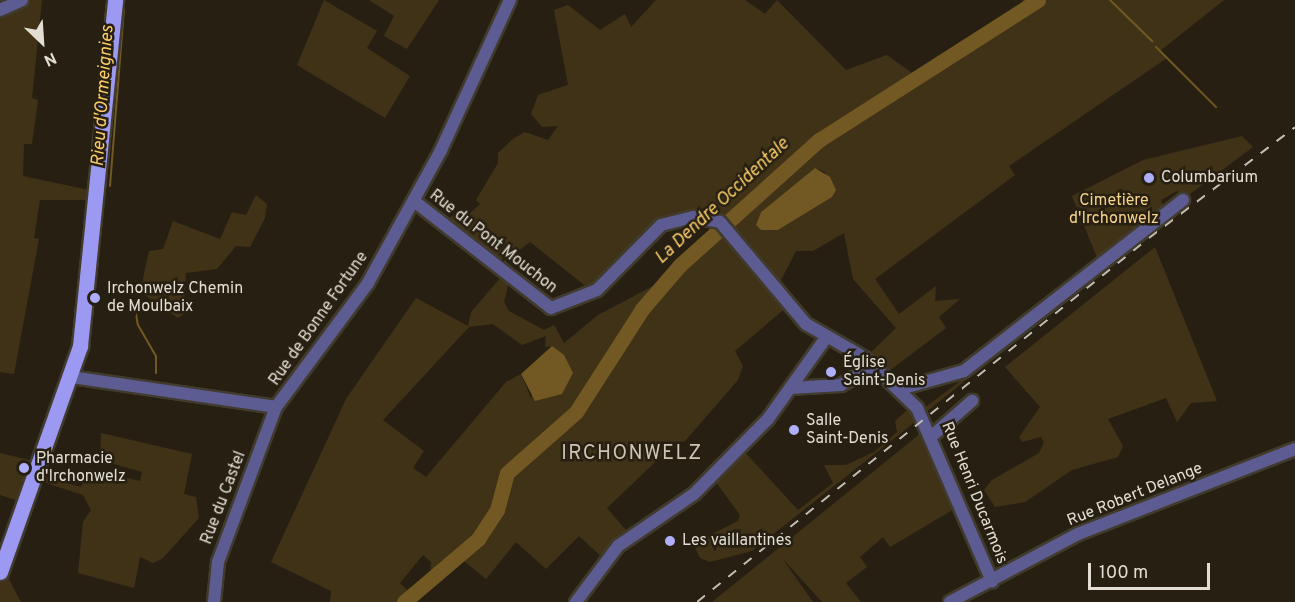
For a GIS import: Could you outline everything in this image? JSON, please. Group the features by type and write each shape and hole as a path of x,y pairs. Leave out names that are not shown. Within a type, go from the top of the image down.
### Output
{"main road":[{"path":"0,572 71,377 88,300 115,0"}],"street":[{"path":"0,10 22,0"},
{"name":"Rue de Bonne Fortune","path":"71,377 276,407 368,283 414,201 510,0"},
{"path":"900,389 964,371 1183,200"},
{"name":"Rue du Pont Mouchon","path":"414,201 551,308 597,290 661,225 694,217 724,226 788,306 825,339 874,366"},
{"path":"576,602 612,552 712,477 791,388 825,339"},
{"path":"791,388 841,385 874,366"},
{"name":"Rue Henri Ducarmois","path":"874,366 900,389 925,418 992,581"},
{"path":"933,435 972,401"},
{"name":"Rue du Castel","path":"214,602 218,562 276,407"},
{"name":"Rue Robert Delange","path":"950,602 1078,534 1295,449"}],"green space":[{"path":"27,0 42,0 32,98 38,100 32,144 24,144 23,176 89,190 89,200 40,200 34,238 39,239 14,374 0,372 0,13"},
{"path":"324,0 377,31 367,48 410,76 385,118 297,65"},
{"path":"369,0 439,0 407,49 384,36 394,16"},
{"path":"656,0 745,0 765,14 777,0 846,70 887,55 919,78 1015,17 1023,0 1224,0 1160,51 1167,58 1009,166 1015,175 875,279 899,314 936,286 935,301 960,299 939,317 946,328 885,374 865,358 896,328 853,279 844,233 813,251 796,251 779,284 788,306 735,351 743,366 738,380 685,441 673,445 607,508 632,537 605,560 579,536 546,569 516,542 486,579 458,556 430,579 431,562 423,555 400,583 411,594 404,602 330,602 331,591 271,562 346,399 416,298 468,326 471,312 502,276 509,282 504,302 509,311 544,330 554,325 564,343 598,315 670,277 724,226 677,219 593,292 530,242 499,266 446,220 457,213 467,216 480,204 476,200 498,163 498,153 513,139 525,132 548,140 558,126 542,127 531,114 538,95 568,85 554,10 568,5 600,30 625,14 631,27","holes":["815,168 825,172 825,201 778,230 761,230 756,225 761,212","493,324 522,345 546,336 545,347 552,346 531,398 521,374 506,382 426,477 413,468 424,451 383,420 469,327"]},
{"name":"Cimetière d'Irchonwelz","path":"1242,136 1253,147 1186,197 1177,191 1161,200 1165,210 1098,260 1072,196 1143,160"},
{"path":"256,195 267,204 265,218 250,247 236,246 217,269 186,273 184,314 178,318 140,292 149,251 163,249 173,221 220,239 232,212 246,215"},
{"path":"1155,247 1217,401 1191,403 1177,422 1166,398 1108,419 1123,446 1118,457 1072,470 1025,502 995,507 984,490 992,480 1039,453 1044,442 1041,437 1022,442 1019,437 1040,407 1005,367"},
{"path":"1121,255 925,413 923,409 959,382 956,376"},
{"path":"914,404 920,418 752,551 710,562 700,558 695,548 698,541 738,521 740,515 712,477 741,448 798,510 833,483 824,465 846,465 874,452 897,432 895,421"},
{"path":"926,429 961,505 890,547 883,537 860,557 867,567 846,583 861,602 822,602 782,558 813,602 712,602"},
{"path":"101,433 192,454 184,494 196,497 199,518 162,559 153,563 140,557 134,588 78,573 83,522 91,510 83,495 40,481 42,476 81,487 89,469 140,481 142,472 100,460"},
{"path":"0,453 42,463 28,504 0,495"},
{"path":"6,574 21,602 0,602 0,581"}],"shaded area":[{"path":"815,168 830,177 836,190 832,197 778,230 761,230 756,225 761,212"},
{"path":"552,346 564,355 573,373 562,394 535,401 521,374"}],"waterway":[{"name":"La Dendre Occidentale","path":"404,602 478,539 497,510 507,473 576,412 642,309 680,265 819,140 1038,0"},
{"path":"1110,0 1152,41"},
{"name":"Rieu d'Ormeignies","path":"110,186 124,9"},
{"path":"1156,47 1216,107"},
{"name":"Rieu d'Ormeignies","path":"134,301 138,325 156,356 156,373"}],"railway":[{"path":"697,602 1149,238 1295,127"}],"place":[{"name":"Columbarium","path":"1149,178"},
{"name":"Irchonwelz Chemin de Moulbaix","path":"95,298"},
{"name":"Église Saint-Denis","path":"831,372"},
{"name":"Salle Saint-Denis","path":"794,430"},
{"name":"Pharmacie d'Irchonwelz","path":"24,468"},
{"name":"Les vaillantines","path":"670,541"}],"district":[{"name":"IRCHONWELZ","path":"632,454"}]}
